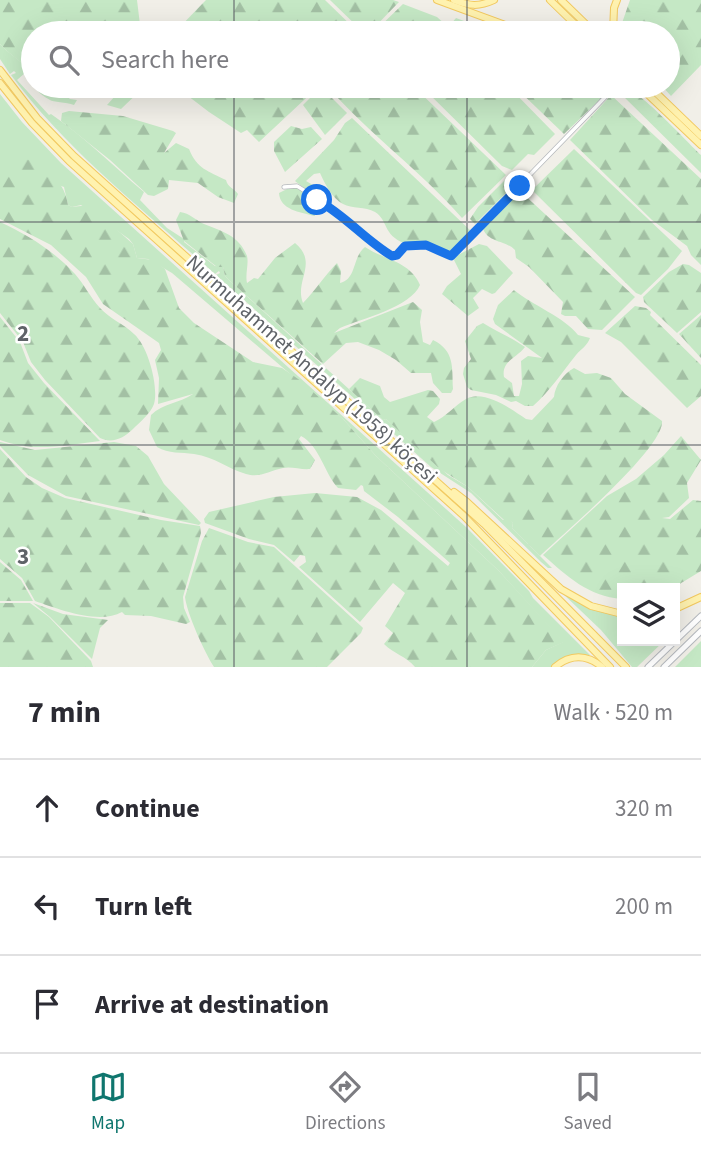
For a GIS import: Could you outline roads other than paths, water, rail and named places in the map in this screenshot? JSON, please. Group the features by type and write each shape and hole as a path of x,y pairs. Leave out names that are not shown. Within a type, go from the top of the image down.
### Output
{"main road":[{"path":"437,0 494,21"},
{"path":"454,0 471,6 494,0"},
{"path":"550,0 572,21"},
{"path":"561,0 583,21"},
{"path":"613,21 617,0"},
{"name":"Nurmuhammet Andalyp (1958) köçesi","path":"0,70 21,97"},
{"name":"Nurmuhammet Andalyp (1958) köçesi","path":"0,83 32,123 69,161 447,501 610,667"},
{"name":"Nurmuhammet Andalyp (1958) köçesi","path":"22,98 74,156 435,480 510,550 625,667"},
{"path":"652,98 701,145"},
{"path":"661,98 701,136"},
{"path":"435,480 467,502 561,589 591,606 617,613"},
{"path":"680,607 701,597"},
{"path":"648,667 701,616"},
{"path":"664,667 701,631"},
{"path":"555,667 565,660 578,657 593,660 603,667"}],"street":[{"path":"285,187 297,186 334,209 392,256 397,255 405,246 426,245 451,256 604,98"}]}
